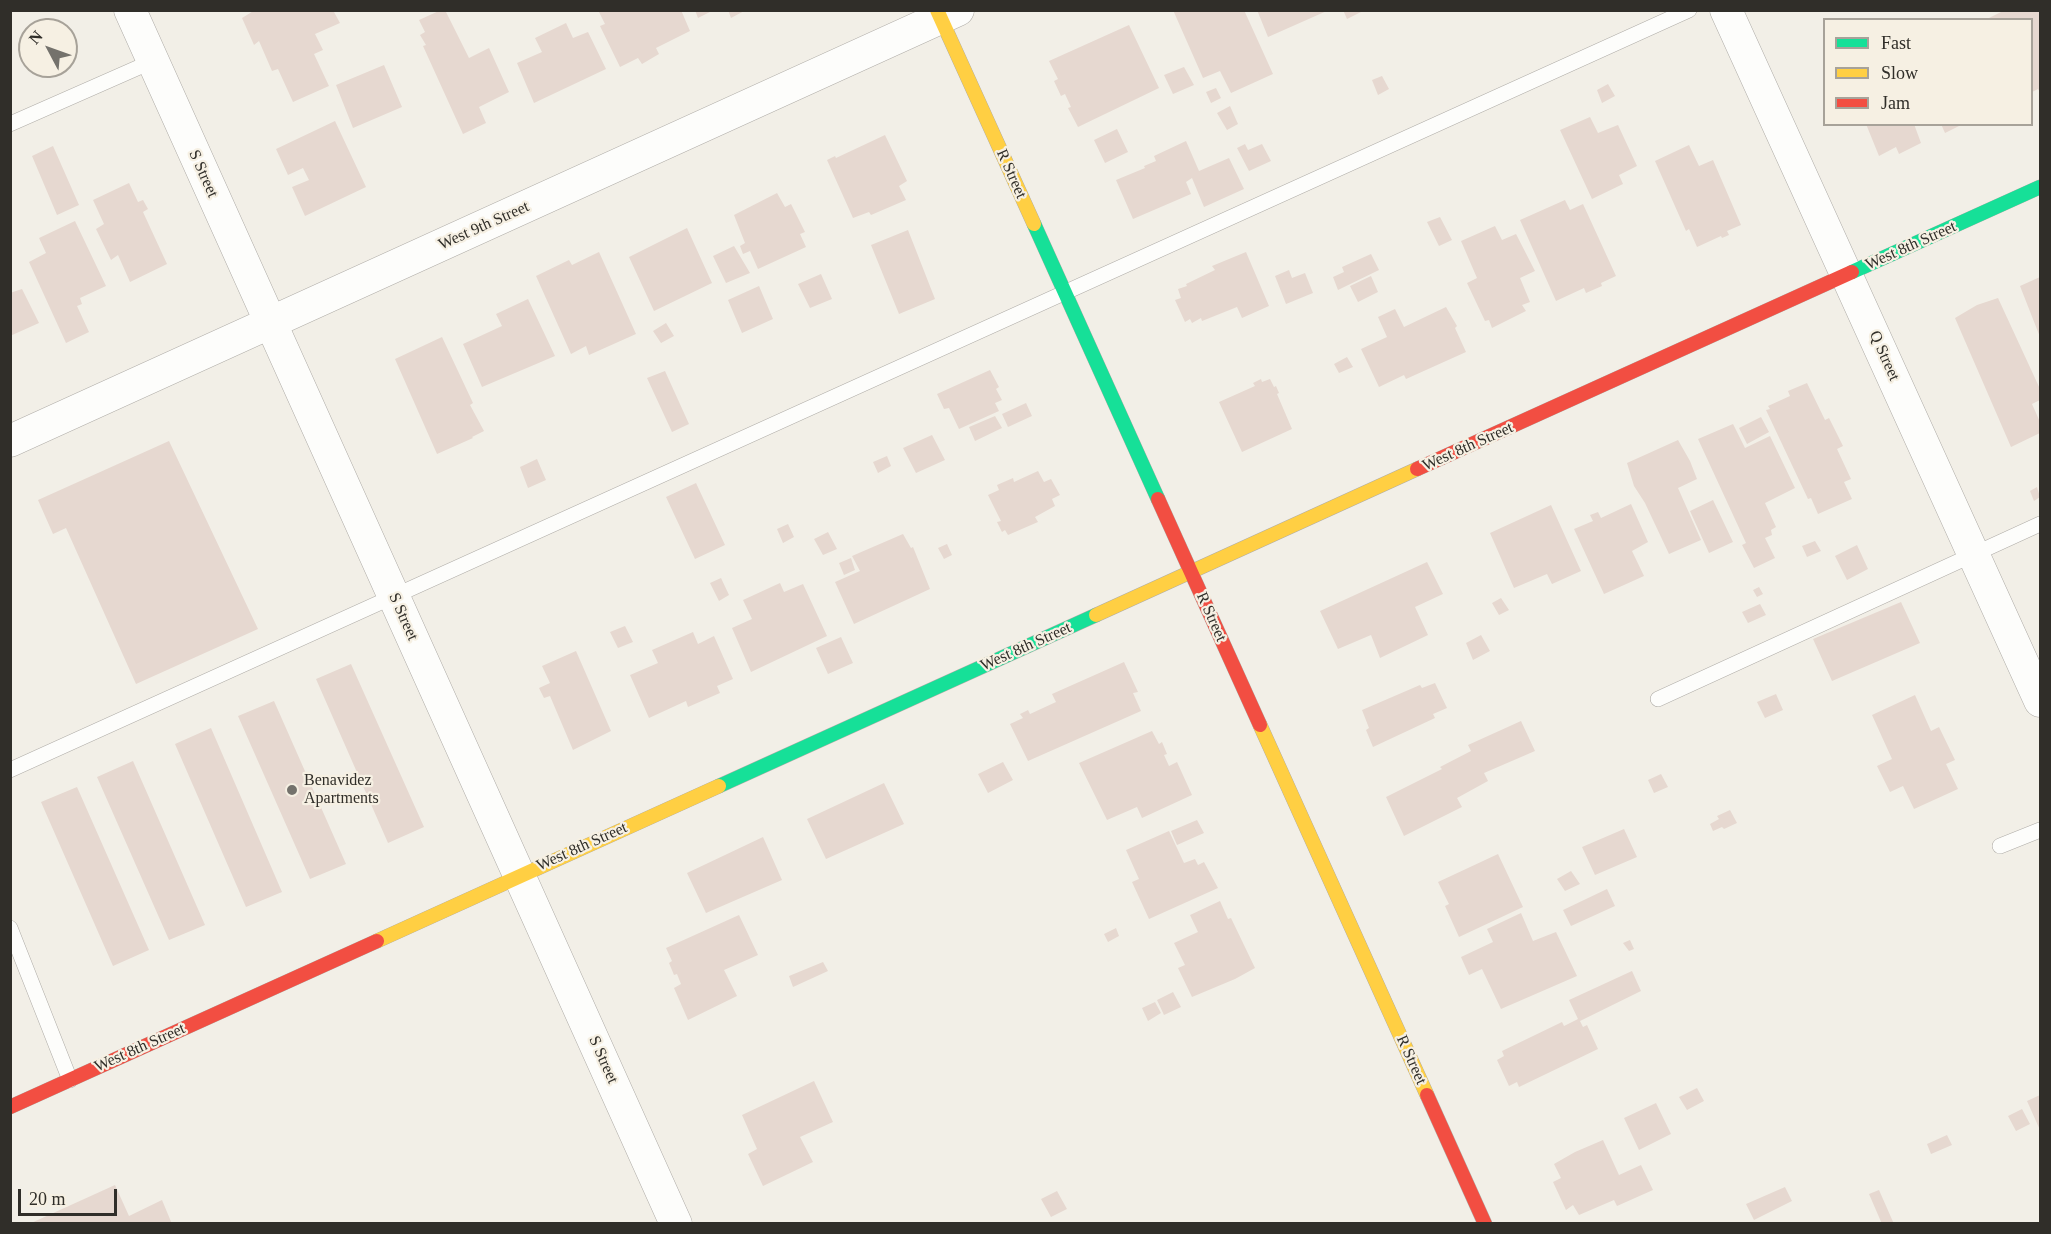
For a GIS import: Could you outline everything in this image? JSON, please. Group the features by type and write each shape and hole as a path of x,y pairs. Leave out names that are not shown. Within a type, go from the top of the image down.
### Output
{"street":[{"name":"S Street","path":"130,10 676,1224"},
{"name":"Q Street","path":"1726,10 2040,701"},
{"name":"R Street","path":"945,13 1065,293 1485,1224"},
{"name":"West 9th Street","path":"10,441 945,13"},
{"name":"West 8th Street","path":"10,1107 2040,187"}],"lane":[{"path":"10,770 1689,10"},
{"path":"10,124 153,61"},
{"path":"1658,699 2040,524"},
{"path":"2000,846 2040,830"},
{"path":"10,928 70,1080"}],"building":[{"path":"255,10 338,10 334,12 340,23 315,34 323,50 314,54 329,86 293,102 278,69 272,71 259,41 254,45 242,18"},
{"path":"445,10 469,58 489,48 509,92 479,107 486,123 463,134 420,35 425,32 419,20"},
{"path":"598,10 681,10 690,31 656,48 659,54 642,64 638,58 620,67 600,26 605,24"},
{"path":"695,10 714,10 698,18"},
{"path":"728,10 746,10 731,18"},
{"path":"1173,10 1244,10 1273,74 1231,93 1220,71 1203,78"},
{"path":"1257,10 1329,10 1268,37"},
{"path":"1343,10 1365,10 1347,19"},
{"path":"2005,10 2040,10 2040,92 2038,89 2033,92 2033,18 1989,18"},
{"path":"566,23 573,38 588,32 606,69 534,103 517,63 542,52 535,38"},
{"path":"1129,25 1159,88 1078,127 1068,108 1071,107 1065,94 1061,96 1054,81 1058,79 1049,61"},
{"path":"384,65 402,107 353,128 336,85"},
{"path":"1184,67 1194,85 1173,94 1164,75"},
{"path":"1382,76 1389,89 1378,95 1372,80"},
{"path":"1608,84 1615,96 1602,103 1597,90"},
{"path":"1216,88 1221,98 1211,103 1206,92"},
{"path":"1230,106 1238,124 1227,130 1217,113"},
{"path":"1590,117 1598,133 1618,125 1637,166 1619,175 1623,184 1592,199 1560,130"},
{"path":"335,121 366,187 305,216 292,187 309,180 303,168 288,175 276,149"},
{"path":"1867,126 1915,126 1921,143 1899,154 1896,147 1879,156"},
{"path":"1942,126 1959,126 1945,133"},
{"path":"1117,129 1128,152 1105,163 1094,140"},
{"path":"885,135 907,181 899,186 906,200 871,215 869,212 853,218 827,160"},
{"path":"1186,141 1199,171 1229,158 1244,189 1204,207 1192,178 1186,182 1191,194 1133,219 1116,180 1145,168 1144,166 1156,161 1154,156"},
{"path":"1245,144 1248,150 1262,144 1271,161 1249,171 1237,148"},
{"path":"1689,145 1699,166 1713,160 1741,225 1727,231 1729,235 1722,238 1721,236 1697,247 1689,229 1686,231 1655,161"},
{"path":"53,146 79,205 57,215 32,156"},
{"path":"129,183 138,202 143,200 148,209 143,212 167,264 130,282 118,255 111,260 96,229 104,224 93,200"},
{"path":"777,193 785,207 791,204 805,232 800,234 806,247 758,269 750,251 743,254 740,246 745,243 734,215"},
{"path":"1565,200 1570,210 1583,204 1616,276 1586,293 1584,288 1556,301 1520,220"},
{"path":"1440,217 1452,240 1439,246 1427,222"},
{"path":"75,221 106,286 80,298 82,304 77,306 89,332 66,343 29,262 46,253 39,238"},
{"path":"1495,226 1502,240 1516,234 1535,271 1520,278 1530,302 1522,305 1526,311 1492,328 1489,320 1485,321 1467,283 1477,278 1461,241"},
{"path":"687,228 712,283 654,311 629,257"},
{"path":"908,230 935,299 899,314 871,245"},
{"path":"734,246 750,273 726,283 713,256"},
{"path":"599,252 636,334 589,355 586,346 571,354 536,276 569,260 572,265"},
{"path":"1246,252 1269,306 1242,318 1237,307 1202,321 1201,318 1192,323 1190,319 1185,322 1175,300 1181,298 1178,289 1215,270 1212,266"},
{"path":"1371,254 1379,270 1338,290 1333,277 1344,272 1342,267"},
{"path":"1289,270 1292,278 1305,273 1313,293 1286,304 1275,276"},
{"path":"821,274 832,299 810,308 798,284"},
{"path":"1371,276 1378,292 1358,302 1350,286"},
{"path":"2040,277 2040,337 2020,286"},
{"path":"759,286 773,319 742,333 728,300"},
{"path":"22,289 39,323 10,336 10,293"},
{"path":"1998,298 2040,389 2040,400 2032,404 2040,422 2040,433 2011,447 1955,318 1977,305"},
{"path":"528,299 555,356 482,387 463,344 502,326 496,314"},
{"path":"1446,307 1457,326 1455,328 1466,352 1406,379 1404,375 1379,387 1361,349 1387,337 1378,317 1395,309 1404,327"},
{"path":"666,323 674,336 661,343 653,331"},
{"path":"442,337 473,403 470,405 484,431 437,454 395,359"},
{"path":"1347,357 1353,367 1339,373 1334,364"},
{"path":"990,370 999,387 996,389 1002,400 995,403 999,411 959,429 949,408 944,409 937,394"},
{"path":"665,371 689,424 672,432 647,378"},
{"path":"1261,379 1262,382 1270,379 1274,387 1276,386 1279,393 1277,394 1292,429 1242,452 1219,402 1255,386 1253,383"},
{"path":"1807,383 1825,420 1829,418 1843,446 1837,449 1851,479 1844,482 1852,499 1818,514 1811,498 1808,499 1766,410 1770,409 1768,406 1790,396 1788,391"},
{"path":"1026,403 1032,416 1008,427 1002,414"},
{"path":"995,416 1002,428 975,441 969,427"},
{"path":"1761,417 1769,432 1747,444 1739,428"},
{"path":"1733,424 1745,448 1770,436 1795,488 1765,503 1776,527 1771,530 1772,535 1765,538 1775,558 1754,568 1742,545 1746,543 1698,439"},
{"path":"932,435 945,460 916,473 903,448"},
{"path":"1678,440 1697,479 1678,488 1701,540 1669,554 1645,503 1634,486 1627,463"},
{"path":"169,441 258,629 136,684 66,528 53,534 38,500"},
{"path":"887,456 891,466 878,473 873,462"},
{"path":"537,459 546,480 528,488 520,467"},
{"path":"1038,471 1044,482 1051,479 1060,495 1052,499 1055,506 1035,517 1038,522 1008,535 1005,530 1002,532 997,522 1001,521 988,495 999,490 997,485 1013,478 1014,482"},
{"path":"696,483 725,545 695,559 666,497"},
{"path":"2037,487 2040,497 2034,501 2030,491"},
{"path":"1713,500 1733,542 1709,553 1690,511"},
{"path":"1631,504 1648,542 1632,551 1644,576 1604,594 1574,529 1593,521 1590,515 1598,512 1601,518"},
{"path":"1551,505 1581,571 1552,584 1547,574 1514,588 1490,533"},
{"path":"788,524 794,537 783,543 777,529"},
{"path":"828,532 837,549 823,555 814,539"},
{"path":"903,534 911,548 913,547 930,589 854,624 835,582 860,571 852,556"},
{"path":"1815,541 1821,551 1807,557 1802,546"},
{"path":"947,544 952,555 944,559 938,548"},
{"path":"1857,545 1868,569 1847,580 1835,556"},
{"path":"851,558 855,570 844,575 839,563"},
{"path":"1427,562 1443,594 1415,607 1428,635 1380,658 1371,635 1338,649 1320,611"},
{"path":"721,578 729,595 719,601 710,583"},
{"path":"780,583 784,592 803,584 827,636 751,672 732,628 752,619 743,600"},
{"path":"1759,587 1763,594 1757,597 1753,590"},
{"path":"1501,598 1509,610 1499,615 1492,603"},
{"path":"1901,602 1920,643 1832,681 1813,639"},
{"path":"1760,604 1766,615 1748,623 1742,612"},
{"path":"625,626 633,642 618,648 610,632"},
{"path":"693,632 698,644 714,636 733,679 717,686 720,693 688,707 686,701 649,718 630,675 658,663 652,650"},
{"path":"1481,635 1490,651 1473,660 1466,643"},
{"path":"841,637 853,663 828,674 816,648"},
{"path":"576,651 611,731 573,750 550,696 544,698 539,688 550,683 542,666"},
{"path":"1124,662 1138,692 1133,693 1141,711 1028,761 1010,724 1023,718 1020,714 1028,710 1030,714 1056,702 1052,694"},
{"path":"351,664 424,827 388,843 316,679"},
{"path":"1435,683 1447,708 1433,714 1435,718 1373,747 1366,730 1369,728 1362,710 1420,685 1422,688"},
{"path":"1776,694 1783,710 1765,718 1757,702"},
{"path":"1915,695 1931,731 1939,727 1955,760 1946,764 1958,789 1914,809 1903,786 1890,792 1877,766 1892,759 1872,715"},
{"name":"Benavidez Apartments","path":"274,701 346,864 310,879 238,716"},
{"path":"1521,721 1535,751 1484,773 1488,781 1457,798 1462,807 1404,836 1386,797 1442,769 1440,767 1471,751 1468,745"},
{"path":"211,728 282,892 246,907 175,744"},
{"path":"1152,731 1159,744 1162,742 1169,766 1177,762 1192,795 1142,818 1137,807 1107,820 1079,763"},
{"path":"133,761 205,925 169,940 97,777"},
{"path":"1003,762 1013,780 988,793 978,774"},
{"path":"1661,774 1668,787 1654,793 1648,780"},
{"path":"884,783 904,824 826,859 807,819"},
{"path":"77,787 149,950 113,966 41,802"},
{"path":"1730,810 1737,823 1713,831 1710,824 1719,819 1717,816"},
{"path":"1197,820 1204,833 1177,845 1171,831"},
{"path":"1624,829 1637,857 1595,875 1582,847"},
{"path":"1169,831 1184,863 1195,859 1198,865 1204,862 1218,888 1149,919 1132,882 1139,879 1126,850"},
{"path":"763,837 782,880 706,913 687,873"},
{"path":"1498,854 1523,907 1459,937 1445,906 1449,904 1438,882"},
{"path":"1571,871 1580,884 1565,891 1557,879"},
{"path":"1607,889 1615,906 1571,926 1563,910"},
{"path":"1220,901 1228,919 1231,918 1255,968 1192,997 1178,968 1185,965 1174,943 1198,932 1190,915"},
{"path":"1521,913 1533,941 1556,932 1577,976 1501,1009 1482,969 1469,975 1461,957 1493,942 1487,929"},
{"path":"739,915 758,955 724,970 737,996 688,1020 674,988 681,984 669,963 672,961 666,948"},
{"path":"1116,928 1119,936 1108,942 1104,934"},
{"path":"1630,940 1634,949 1629,951 1623,943"},
{"path":"823,962 828,971 793,987 789,976"},
{"path":"1632,971 1641,991 1580,1021 1583,1027 1587,1025 1598,1049 1519,1087 1517,1082 1509,1086 1497,1060 1504,1056 1502,1051 1562,1022 1564,1026 1578,1019 1569,1000"},
{"path":"1173,992 1181,1007 1164,1015 1157,1000"},
{"path":"1155,1002 1161,1013 1148,1021 1142,1008"},
{"path":"814,1081 833,1122 800,1137 813,1162 763,1186 748,1154 757,1149 742,1115"},
{"path":"1697,1088 1704,1101 1687,1110 1679,1097"},
{"path":"2040,1095 2040,1130 2027,1101"},
{"path":"1656,1103 1671,1134 1639,1150 1624,1118"},
{"path":"2022,1109 2030,1124 2016,1131 2008,1116"},
{"path":"1947,1135 1952,1145 1931,1154 1927,1144"},
{"path":"1603,1140 1619,1175 1641,1165 1653,1190 1617,1206 1614,1200 1579,1215 1573,1205 1566,1210 1553,1182 1561,1178 1554,1164"},
{"path":"115,1185 129,1216 162,1200 172,1224 29,1224"},
{"path":"1785,1187 1792,1201 1754,1220 1746,1204"},
{"path":"1879,1190 1894,1224 1882,1224 1869,1194"},
{"path":"1057,1191 1067,1209 1051,1217 1041,1199"}],"traffic: fast":[{"path":"1852,272 2040,187"},
{"path":"1034,224 1158,499"},
{"path":"719,786 1096,615"}],"traffic: slow":[{"path":"937,10 1034,224"},
{"path":"1096,615 1417,469"},
{"path":"1260,725 1427,1095"},
{"path":"377,941 719,786"}],"traffic: jam":[{"path":"1417,469 1852,272"},
{"path":"1158,499 1260,725"},
{"path":"10,1107 377,941"},
{"path":"1427,1095 1485,1224"}],"place":[{"name":"Benavidez Apartments","path":"292,790"}]}
